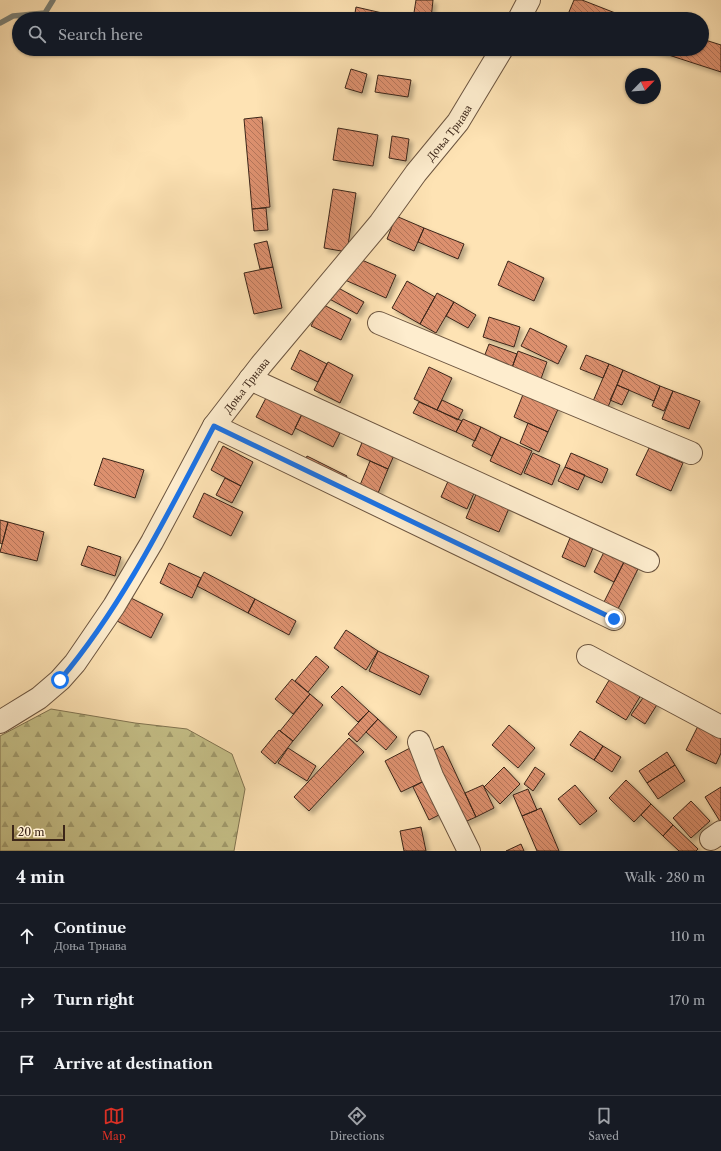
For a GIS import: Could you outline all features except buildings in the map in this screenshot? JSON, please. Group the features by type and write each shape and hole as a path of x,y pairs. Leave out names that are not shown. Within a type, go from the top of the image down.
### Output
{"street":[{"path":"522,12 529,0"},
{"name":"Доња Трнава","path":"0,722 39,698 60,680 75,662 110,612 152,542 214,426 250,379 380,223 416,173 458,122 498,56"},
{"path":"379,323 691,453"},
{"path":"250,379 648,561"},
{"path":"214,426 614,619"},
{"path":"588,656 721,727"},
{"path":"419,742 432,776 469,851"}],"green space":[{"path":"51,709 135,723 187,729 232,754 245,789 234,851 0,851 0,736"}],"waterway":[{"path":"46,12 53,0"},
{"path":"0,23 12,17"}],"route":[{"path":"60,680 94,636 114,606 152,542 214,426 614,619"}]}
